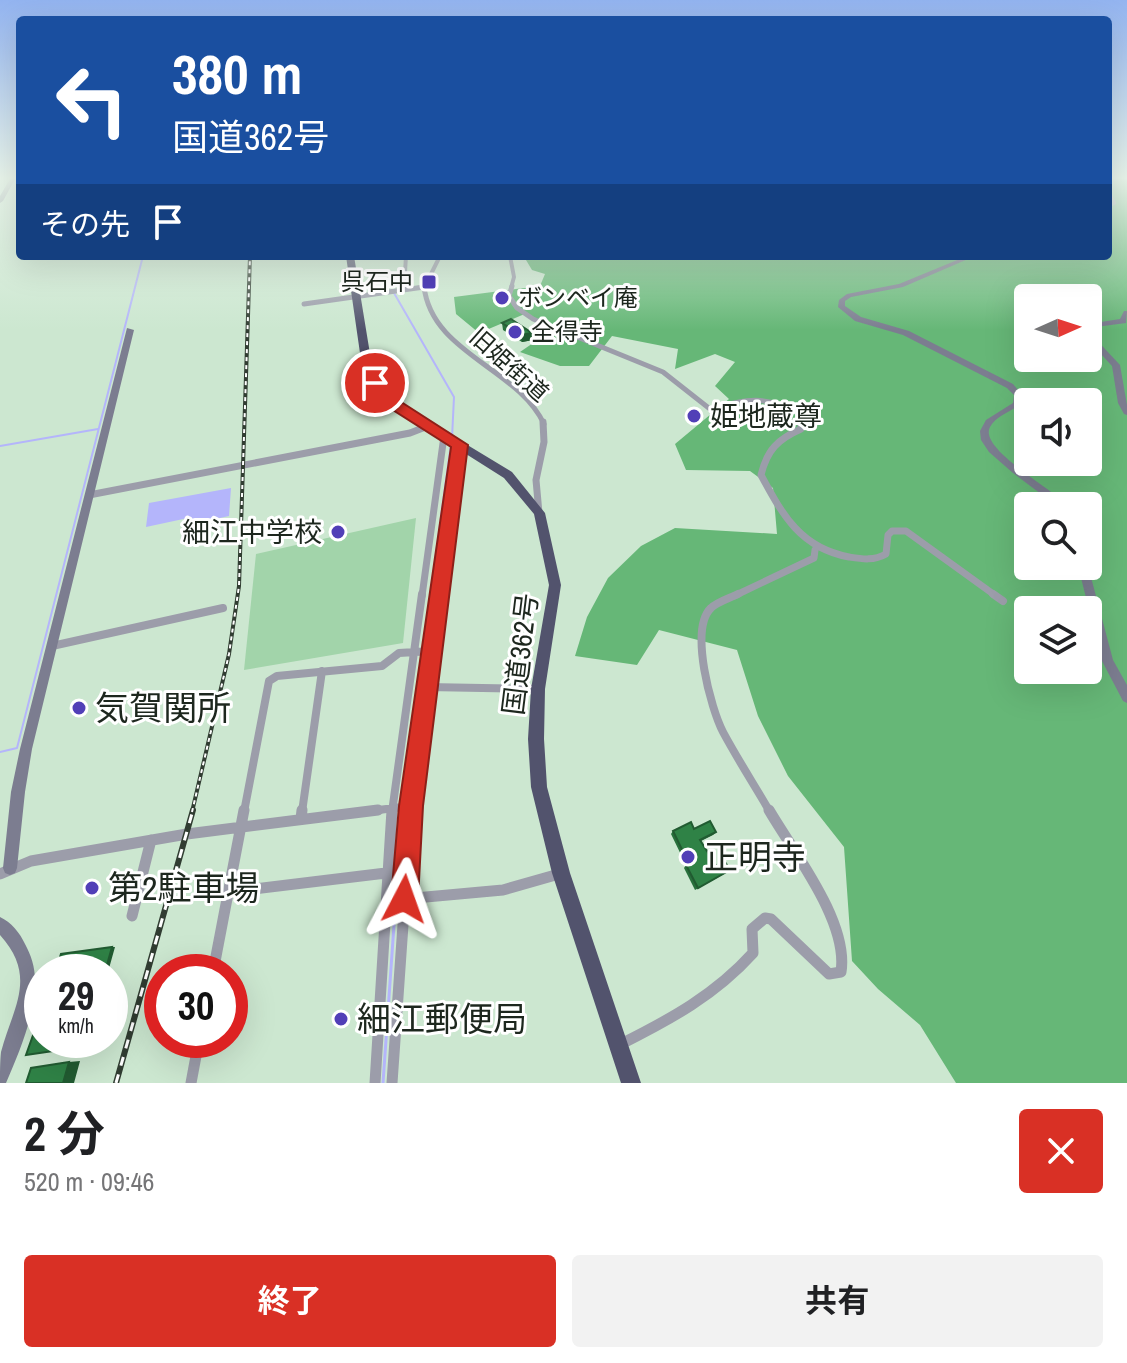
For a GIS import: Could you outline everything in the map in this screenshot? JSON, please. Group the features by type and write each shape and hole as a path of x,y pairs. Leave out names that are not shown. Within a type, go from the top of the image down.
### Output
{"highway":[{"name":"国道362号","path":"351,260 366,360 375,383 390,402 508,475 539,513 555,585 538,689 536,739 539,787 561,873 631,1083"}],"street":[{"path":"403,289 406,260"},
{"path":"304,304 424,287 438,260"},
{"path":"511,260 514,277 509,296 517,308 533,319 663,372 710,409 733,402 774,400 800,414 801,429 779,438 769,448 761,475 801,539 815,550 865,560 881,558 886,554 888,535 892,531 906,531 1003,601"},
{"path":"963,260 901,286 849,295 842,300 842,307 858,319 917,338 1010,386 1018,395 1017,404 989,422 984,432 986,441 996,455 1049,492"},
{"name":"旧姫街道","path":"424,287 433,313 451,337 540,415 546,438 536,476 539,513"},
{"path":"1102,324 1123,321 1127,313"},
{"path":"5,871 22,770 130,330"},
{"path":"1102,350 1116,365 1122,403 1127,412"},
{"path":"89,495 410,433 428,426"},
{"path":"375,1083 392,809 444,436"},
{"path":"392,1083 411,806 460,445"},
{"path":"619,1045 706,1000 753,953 752,929 765,918 771,919 829,974 841,972 843,959 833,919 722,730 710,698 703,642 704,615 711,607 814,558 815,550"},
{"path":"1087,580 1108,661 1127,697"},
{"path":"52,646 223,608"},
{"path":"217,954 269,681 277,676 382,666 399,653 432,651"},
{"path":"301,819 322,671"},
{"path":"427,687 538,689"},
{"path":"5,871 31,861 151,840 411,806"},
{"path":"132,916 151,840"},
{"path":"229,892 386,873"},
{"path":"404,899 513,888 540,883 561,873"},
{"path":"0,924 22,950 29,974 23,1009 0,1077"},
{"path":"191,1083 196,1058"}],"green space":[{"path":"1112,230 1127,230 1127,1083 956,1083 920,1025 878,989 852,961 844,847 788,776 758,716 737,650 659,630 637,665 575,656 587,617 608,578 641,546 675,528 777,534 773,488 750,471 686,470 675,444 729,399 715,386 735,362 715,354 675,369 678,349 612,336 589,366 560,366 520,352 552,330 527,313 479,333 456,314 454,297 540,286 545,274 532,270 526,260 1112,260"},
{"path":"416,518 403,643 244,670 256,554"}],"water":[{"path":"231,488 229,516 188,525 188,518 146,527 149,503"}],"building":[{"path":"511,319 532,333 521,335 502,323"},
{"name":"正明寺","path":"710,821 716,832 700,840 717,867 725,862 730,870 698,888 673,831 691,822 694,829"},
{"path":"112,947 110,954 61,954"},
{"path":"69,1062 63,1083 26,1083 31,1068"}],"waterway":[{"path":"0,752 17,748 142,260"},
{"path":"394,293 454,397 452,438"},
{"path":"0,446 98,429"},
{"path":"423,648 451,444"},
{"path":"402,802 422,654"},
{"path":"383,1083 402,810"}],"railway":[{"path":"192,812 229,654 239,586 250,260"},
{"path":"116,1083 193,810"}],"place":[{"name":"呉石中","path":"429,282"},
{"name":"ボンベイ庵","path":"502,298"},
{"name":"全得寺","path":"515,332"},
{"name":"姫地蔵尊","path":"694,416"},
{"name":"細江中学校","path":"338,532"},
{"name":"気賀関所","path":"79,708"},
{"name":"正明寺","path":"688,857"},
{"name":"第2駐車場","path":"92,888"},
{"name":"細江郵便局","path":"341,1019"}],"route":[{"path":"375,383 390,402 460,445 411,806 404,899"}]}
